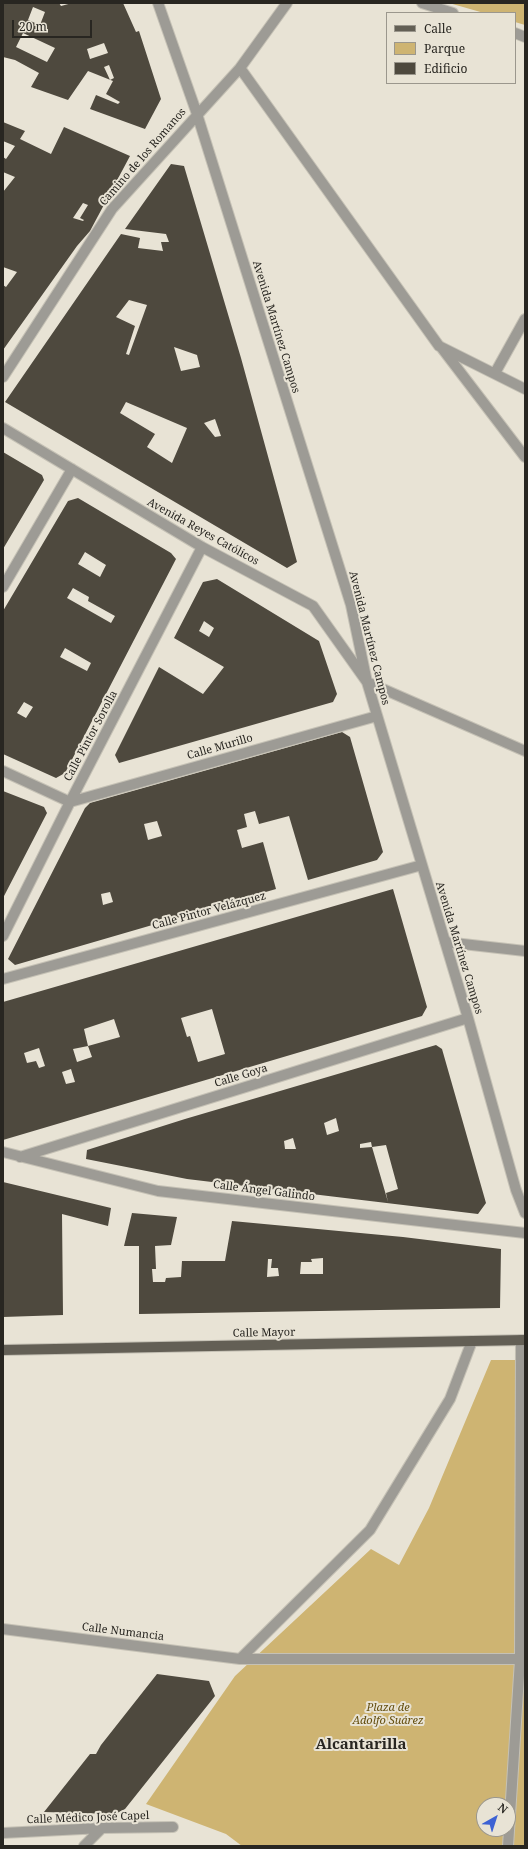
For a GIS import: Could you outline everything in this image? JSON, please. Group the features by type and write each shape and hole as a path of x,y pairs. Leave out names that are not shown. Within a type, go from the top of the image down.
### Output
{"main road":[{"name":"Calle Mayor","path":"3,1350 523,1340"}],"street":[{"name":"Avenida Martínez Campos","path":"158,3 197,114 351,605 367,682 376,716 468,1018 516,1190 525,1213"},
{"name":"Camino de los Romanos","path":"3,377 112,209 240,68 287,3"},
{"path":"422,3 450,12"},
{"path":"240,68 439,346 525,457"},
{"path":"494,373 525,319"},
{"path":"439,346 525,389"},
{"name":"Avenida Reyes Católicos","path":"3,428 202,547 313,606 367,682"},
{"path":"3,587 72,469"},
{"name":"Calle Pintor Sorolla","path":"3,936 70,802 202,547"},
{"path":"367,682 525,751"},
{"name":"Calle Murillo","path":"70,802 376,716"},
{"path":"3,771 70,802"},
{"name":"Calle Pintor Velázquez","path":"3,979 422,866"},
{"path":"444,942 525,951"},
{"name":"Calle Goya","path":"20,1157 468,1018"},
{"name":"Calle Ángel Galindo","path":"3,1152 158,1190 525,1233"},
{"path":"508,1846 522,1659 523,1340"},
{"path":"240,1659 370,1530 450,1399 472,1341"},
{"name":"Calle Numancia","path":"3,1629 240,1659 522,1659"},
{"name":"Calle Médico José Capel","path":"3,1833 102,1828 173,1827"},
{"path":"84,1846 102,1828"}],"green space":[{"path":"449,3 525,3 525,25 516,22 516,12 480,12"},
{"name":"Plaza de Adolfo Suárez","path":"491,1360 525,1360 525,1846 242,1846 226,1834 146,1804 235,1676 371,1549 399,1565 429,1508"}],"building":[{"path":"3,3 59,3 61,6 72,3 123,3 136,32 139,31 161,99 145,129 90,109 96,95 118,104 120,102 106,94 113,81 110,80 88,71 68,100 31,87 39,73 15,60 3,57","holes":["33,7 45,12 40,25 28,20","23,33 55,48 47,62 16,47","104,43 108,53 90,59 87,49","109,65 114,78 110,80 104,67"]},
{"path":"3,122 25,131 20,139 51,154 64,127 130,156 90,231 77,246 3,350 3,285 6,287 17,272 3,267 3,192 15,177 3,172 3,157 6,159 15,146 3,141","holes":["83,203 88,205 80,218 84,220 83,221 73,218"]},
{"path":"171,164 184,166 241,358 297,562 287,568 5,402 121,234 140,238 138,248 163,251 161,242 169,242 166,234 125,229","holes":["129,300 147,305 129,355 126,354 135,326 116,317","174,347 197,355 200,367 181,371","126,402 187,428 172,463 147,447 155,434 120,413","215,419 221,436 215,437 204,423"]},
{"path":"3,452 42,475 44,480 3,549"},
{"path":"78,498 171,553 176,559 65,773 56,778 3,754 3,611 68,501","holes":["85,552 106,565 100,577 78,564","73,588 89,597 88,601 115,616 111,623 67,598","65,648 91,663 87,671 60,657","24,702 33,707 26,718 17,713"]},
{"path":"217,579 319,641 337,694 333,702 119,763 115,755 159,667 203,694 224,667 174,638 203,582","holes":["204,621 214,628 209,637 199,631"]},
{"path":"342,732 350,737 383,852 377,860 308,880 289,816 259,824 255,811 244,814 247,827 237,830 242,848 263,842 276,889 15,965 8,959 85,808 90,803","holes":["157,821 162,836 148,840 144,824","110,892 113,902 103,905 101,894"]},
{"path":"3,791 44,807 47,813 3,898"},
{"path":"393,889 427,1007 422,1016 3,1140 3,1002","holes":["212,1009 225,1054 198,1062 190,1036 187,1037 181,1018","114,1019 120,1037 88,1046 84,1029","88,1046 92,1057 77,1062 73,1049","39,1048 45,1066 39,1068 36,1061 27,1063 24,1053","71,1069 75,1082 66,1084 62,1072"]},
{"path":"436,1045 442,1049 486,1203 478,1214 187,1179 86,1159 87,1150 185,1119","holes":["336,1118 339,1131 327,1135 324,1123","293,1138 296,1149 285,1149 284,1141","371,1142 372,1147 360,1148 360,1144","386,1145 398,1189 386,1193 388,1202 372,1147"]},
{"path":"3,1182 111,1208 108,1226 62,1214 63,1315 3,1317"},
{"path":"132,1213 177,1217 171,1245 155,1246 156,1269 152,1269 153,1282 165,1282 166,1278 181,1277 182,1261 225,1261 232,1221 403,1237 501,1249 500,1308 139,1314 139,1246 124,1246","holes":["323,1258 323,1274 300,1274 301,1262 312,1262 311,1259","268,1259 272,1259 271,1268 278,1268 279,1276 267,1277"]},
{"path":"157,1674 209,1681 215,1696 125,1809 115,1814 44,1812 90,1754 96,1754 101,1745"}],"district":[{"name":"Alcantarilla","path":"361,1745"}]}
